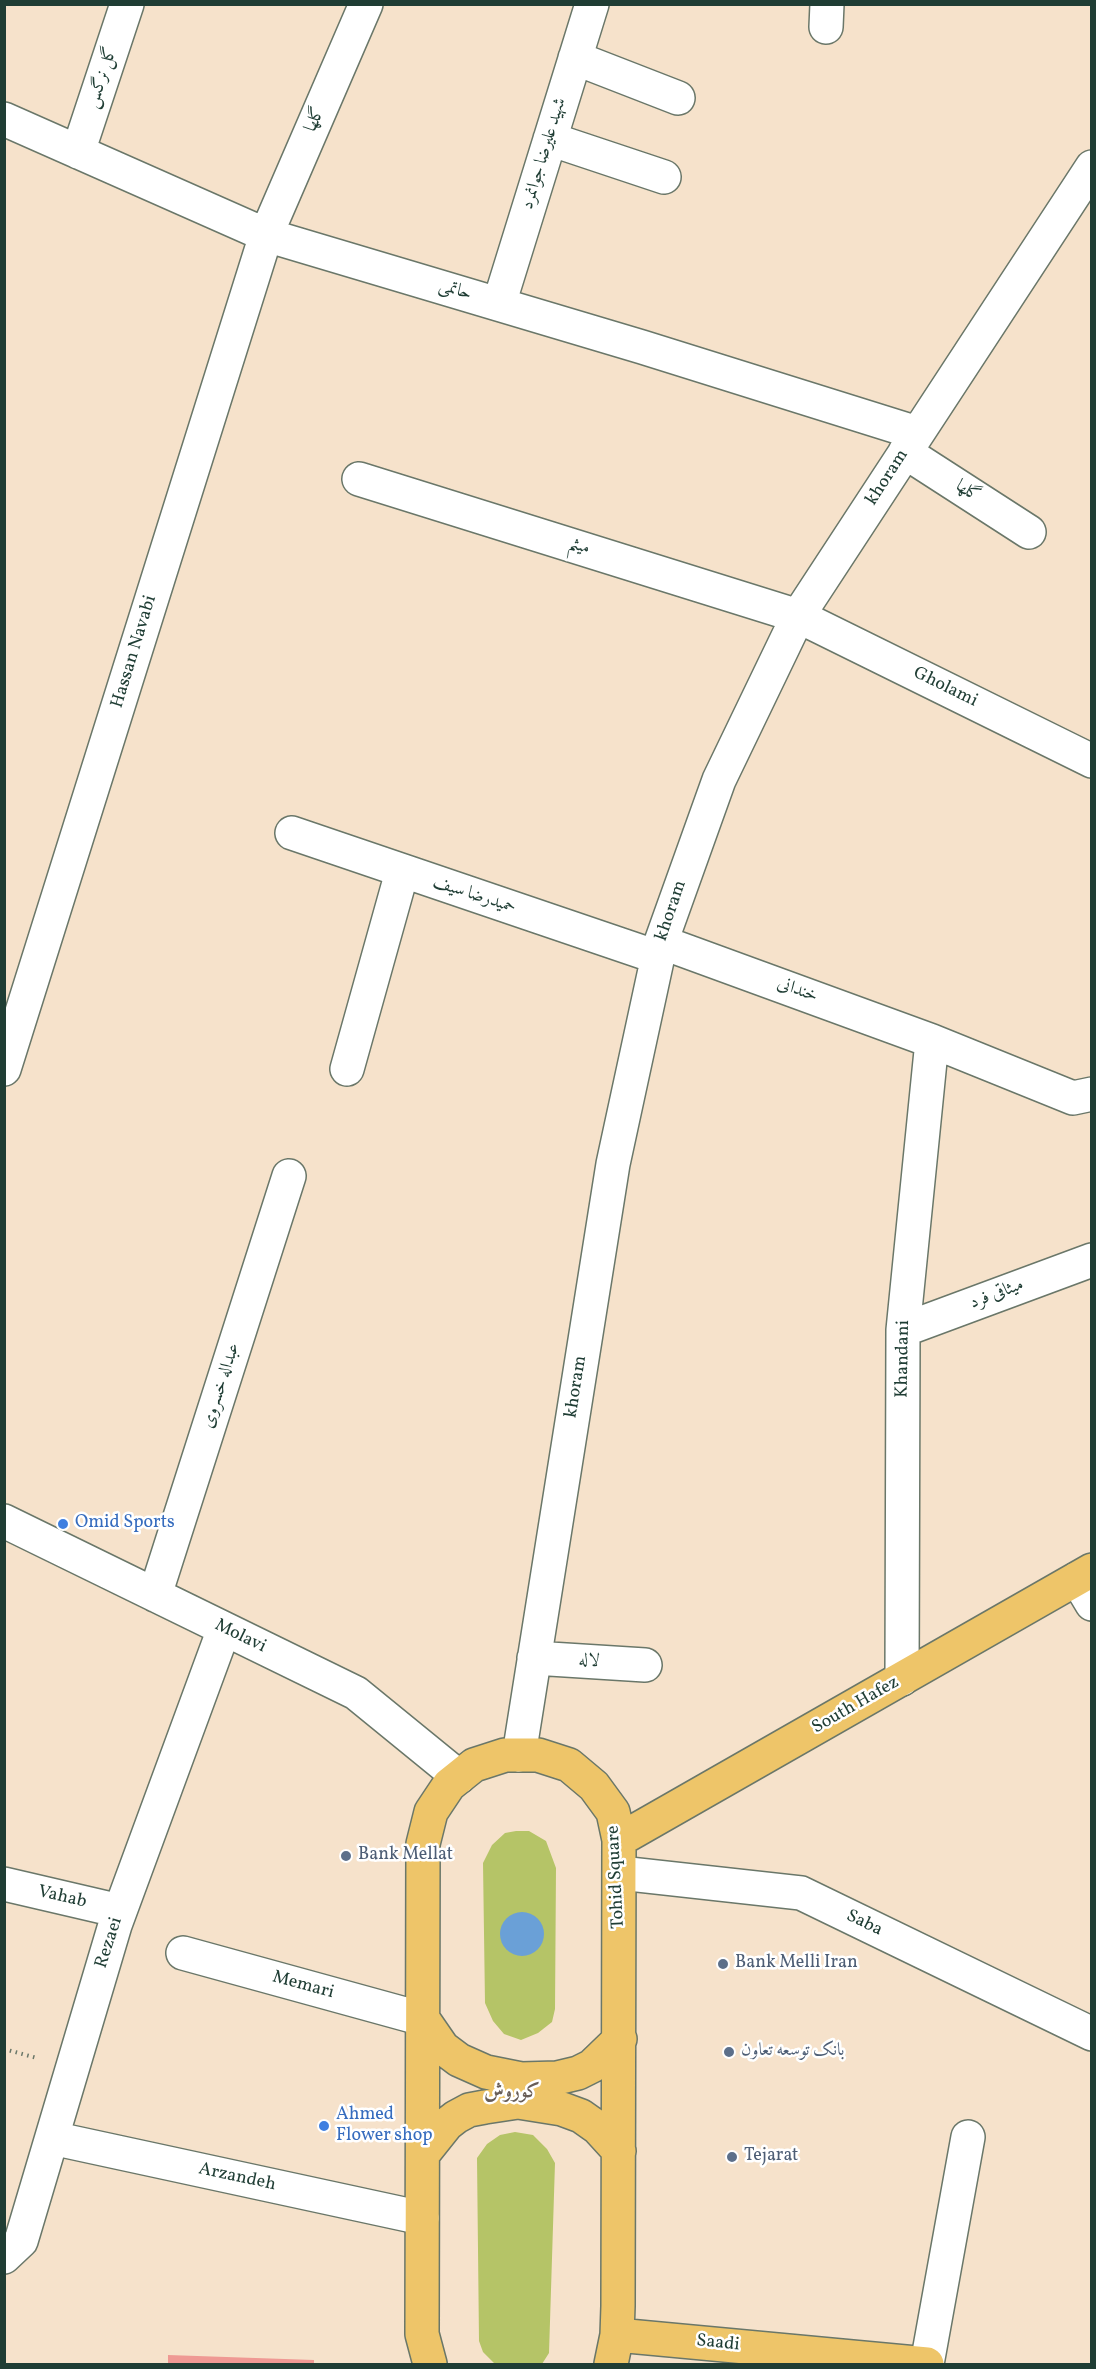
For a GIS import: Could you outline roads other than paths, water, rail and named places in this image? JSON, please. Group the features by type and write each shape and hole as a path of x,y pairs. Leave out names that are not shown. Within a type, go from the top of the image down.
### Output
{"main road":[{"name":"South Hafez","path":"619,1840 902,1679 1087,1584"},
{"name":"Tohid Square","path":"426,2354 422,2218 423,1844 431,1812 448,1785 474,1766 505,1755 538,1755 569,1765 594,1786 613,1812 619,1840 619,2151 614,2350"},
{"path":"423,2019 442,2048 459,2060 486,2072 521,2079 557,2078 578,2073 592,2067 620,2039"},
{"path":"423,2154 447,2124 456,2117 477,2109 518,2102 562,2109 581,2116 598,2128 619,2151"},
{"name":"Saadi","path":"614,2350 927,2364"}],"street":[{"name":"گل نرگس","path":"78,152 127,4"},
{"name":"گلها","path":"266,235 366,4"},
{"name":"شهید علیرضا جوانمرد","path":"499,304 592,4"},
{"path":"575,58 678,98"},
{"name":"حاتمی","path":"4,119 266,235 499,304 911,442"},
{"path":"550,139 664,177"},
{"name":"khoram","path":"519,1755 613,1164 659,949 719,780 798,616 1092,167"},
{"name":"Hassan Navabi","path":"4,1069 266,235"},
{"name":"گلها","path":"911,442 1029,532"},
{"name":"میثم","path":"359,479 798,616"},
{"name":"Gholami","path":"798,616 1092,761"},
{"name":"حمیدرضا سیف","path":"292,833 402,872 659,949"},
{"path":"347,1069 402,872"},
{"name":"خندانی","path":"659,949 932,1041 1074,1098 1092,1094"},
{"name":"Khandani","path":"902,1679 903,1330 932,1041"},
{"name":"عبداله خسروی","path":"155,1595 289,1176"},
{"name":"میثاقی فرد","path":"903,1330 1092,1260"},
{"name":"Molavi","path":"4,1521 356,1693 459,1777"},
{"name":"Rezaei","path":"10,2246 52,2138 120,1911 225,1629"},
{"name":"لاله","path":"534,1658 645,1665"},
{"name":"Saba","path":"620,1873 801,1893 1092,2034"},
{"name":"Vahab","path":"4,1884 120,1911"},
{"name":"Memari","path":"183,1953 423,2019"},
{"path":"927,2364 968,2137"},
{"name":"Arzandeh","path":"52,2138 422,2218"},
{"path":"410,2364 426,2354"}],"water":[{"path":"522,1912 538,1918 544,1934 538,1950 522,1956 506,1950 500,1934 506,1918"}],"place":[{"name":"Omid Sports","path":"63,1524"},
{"name":"Bank Mellat","path":"346,1856"},
{"name":"Bank Melli Iran","path":"723,1964"},
{"name":"بانک توسعه تعاون","path":"729,2052"},
{"name":"Ahmed Flower shop","path":"324,2126"},
{"name":"Tejarat","path":"732,2157"}],"district":[{"name":"کوروش","path":"512,2093"}]}
